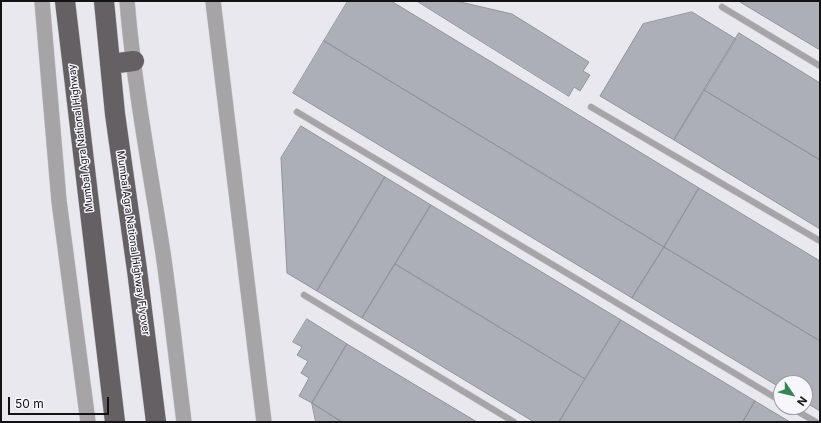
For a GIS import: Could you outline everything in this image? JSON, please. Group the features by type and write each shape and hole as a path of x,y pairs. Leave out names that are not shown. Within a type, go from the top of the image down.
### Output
{"highway":[{"name":"Mumbai Agra National Highway","path":"65,1 115,422"},
{"path":"104,1 110,64 134,61"},
{"name":"Mumbai Agra National Highway Flyover","path":"110,64 115,114 137,270 156,422"}],"street":[{"path":"42,1 59,201 88,422"},
{"path":"127,1 142,123 163,255 184,422"},
{"path":"213,1 264,422"}],"lane":[{"path":"722,7 820,66"},
{"path":"591,107 820,241"},
{"path":"296,112 773,396"},
{"path":"304,296 514,422"},
{"path":"804,415 816,422"}],"building":[{"path":"348,1 391,1 699,188 664,247 324,41"},
{"path":"417,1 456,1 512,14 589,62 583,71 590,75 580,91 574,87 569,96"},
{"path":"820,1 820,50 740,2"},
{"path":"692,12 736,39 674,140 600,96 643,24"},
{"path":"739,33 820,83 820,160 704,90"},
{"path":"324,41 664,247 632,298 293,93"},
{"path":"704,90 820,160 820,229 674,140"},
{"path":"301,126 385,177 317,291 287,273 281,158"},
{"path":"385,177 431,205 362,318 317,291"},
{"path":"699,188 820,261 820,341 664,247"},
{"path":"431,205 621,320 585,379 395,264"},
{"path":"664,247 820,341 820,411 813,407 813,375 773,375 773,383 632,298"},
{"path":"395,264 585,379 559,422 534,422 362,318"},
{"path":"307,319 347,344 312,403 299,396 309,378 301,373 308,361 297,355 302,347 293,342"},
{"path":"621,320 755,401 743,422 559,422"},
{"path":"347,344 477,422 342,422 312,403"},
{"path":"755,401 773,412 773,415 778,415 790,422 743,422"},
{"path":"312,403 342,422 316,422"}]}
